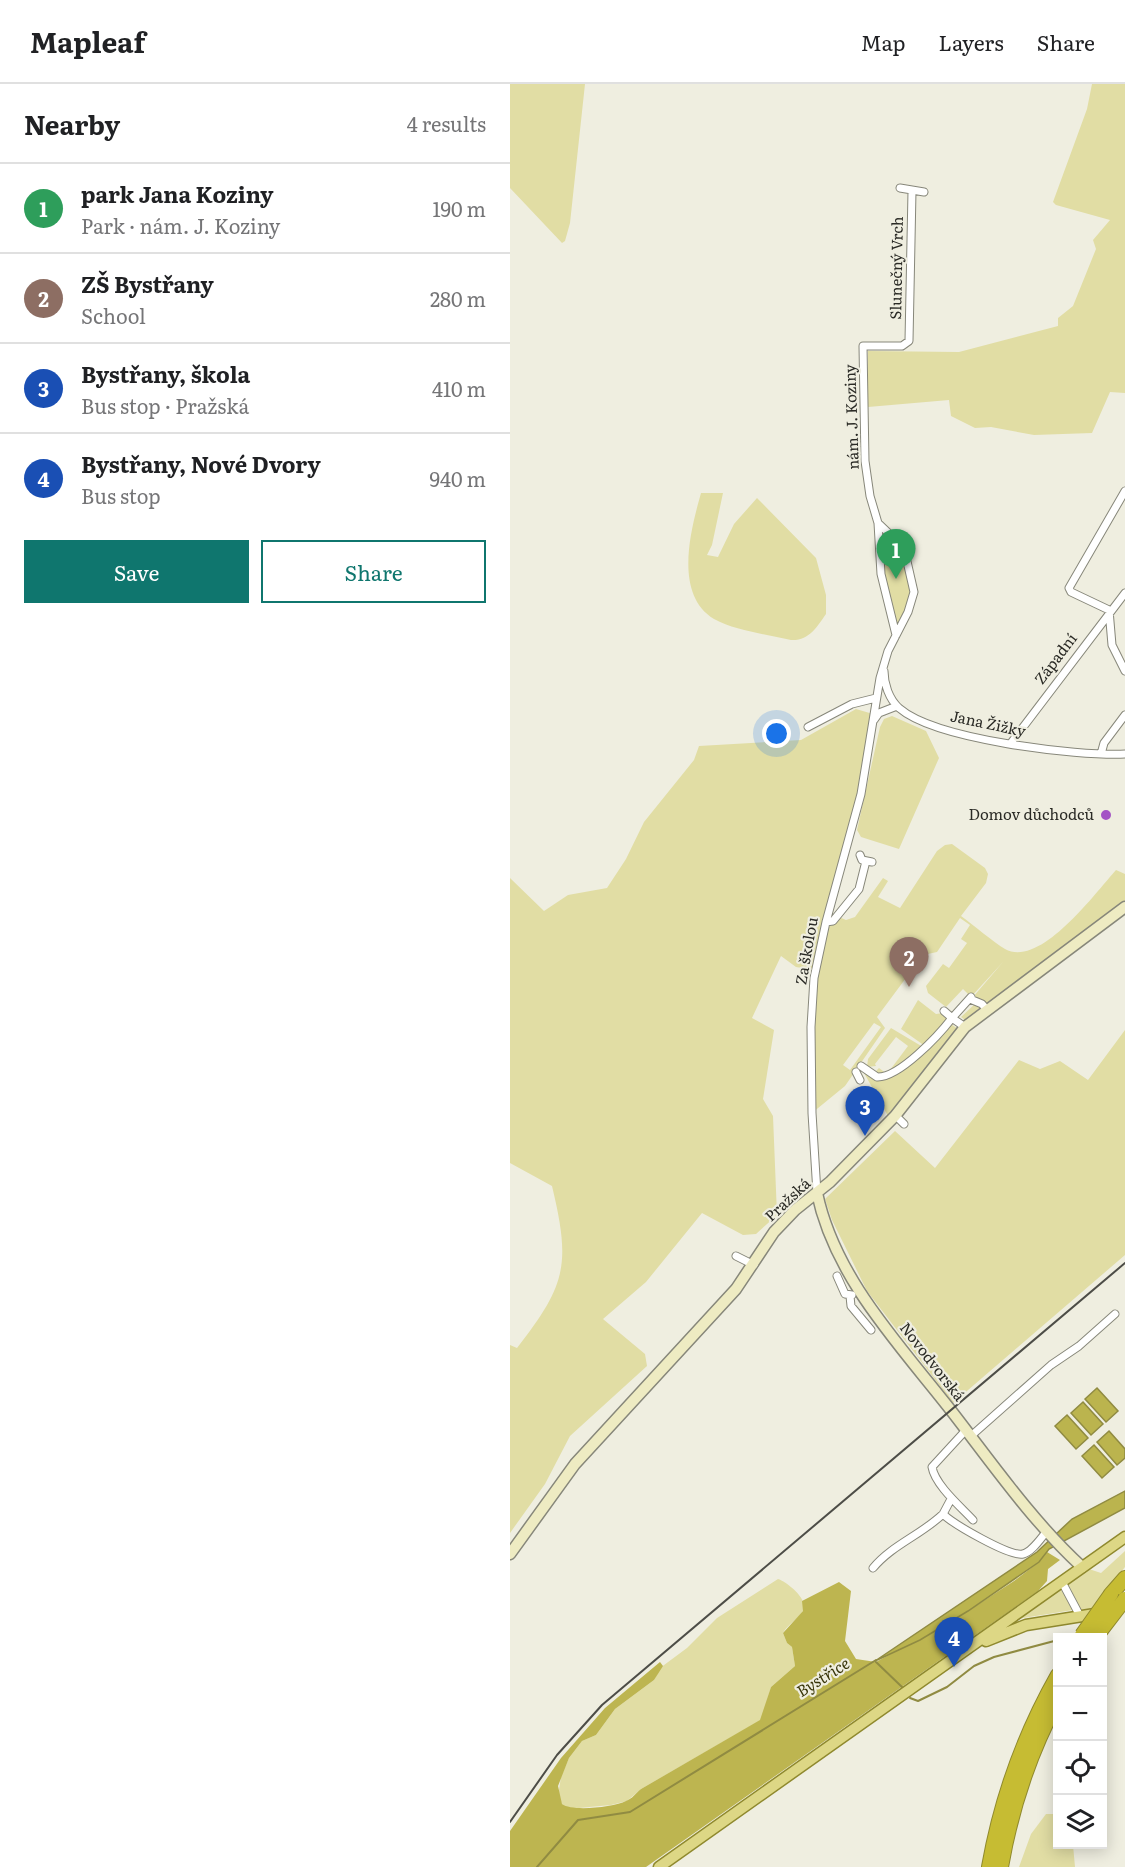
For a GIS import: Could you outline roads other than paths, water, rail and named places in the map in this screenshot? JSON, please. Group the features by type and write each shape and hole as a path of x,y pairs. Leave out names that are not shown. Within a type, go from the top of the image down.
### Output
{"highway":[{"path":"1091,1633 1118,1596 1125,1578"},
{"path":"989,1867 1000,1817 1021,1752 1053,1685"},
{"path":"1001,1867 1020,1790 1053,1712"}],"main road":[{"path":"659,1867 1125,1537"},
{"path":"949,1662 1012,1629 1125,1609"}],"street":[{"path":"900,188 924,192"},
{"name":"Slunečný Vrch","path":"863,346 905,345 910,336 912,190"},
{"name":"nám. J. Koziny","path":"863,346 865,468 878,523 881,574 896,635"},
{"path":"1125,491 1069,588 1071,592 1109,610 1112,645 1125,671"},
{"path":"874,720 879,713 897,706 886,688 885,663 912,599 912,582 900,544 878,523"},
{"name":"Západní","path":"1011,743 1109,610 1125,593"},
{"name":"Za školou","path":"817,1193 812,1113 811,1027 814,978 825,922 861,794 876,698 885,663"},
{"path":"808,727 852,704 876,698"},
{"name":"Jana Žižky","path":"897,706 914,718 944,729 1061,752 1125,754"},
{"path":"1101,754 1104,743 1125,715"},
{"path":"825,922 833,921 859,889 866,859"},
{"name":"Pražská","path":"510,1554 580,1458 736,1289 780,1225 817,1193 889,1118 965,1028 1125,907"},
{"path":"861,1070 877,1077 888,1075 931,1045 970,998 982,1004 987,1010"},
{"path":"944,1011 965,1028"},
{"path":"861,1070 879,1068"},
{"path":"860,1080 861,1070"},
{"path":"889,1118 904,1124"},
{"name":"Novodvorská","path":"817,1193 828,1229 855,1293 1048,1533 1082,1568"},
{"path":"736,1256 754,1265"},
{"path":"837,1276 845,1294 855,1293 851,1306 872,1330"},
{"path":"973,1520 951,1498 950,1492 936,1477 932,1467 968,1433 1051,1365 1079,1346 1115,1314"},
{"path":"873,1568 889,1552 943,1514 951,1498"},
{"path":"943,1514 974,1535 1017,1554 1027,1552 1048,1533"},
{"path":"1062,1582 1080,1617"}],"waterway":[{"path":"910,1698 918,1701 947,1687 974,1666 994,1657 1053,1641"},
{"name":"Bystřice","path":"537,1867 578,1820 630,1812 876,1660"},
{"path":"876,1662 902,1687"}],"railway":[{"path":"510,1822 557,1755 602,1705 1125,1263"}],"place":[{"name":"park Jana Koziny","path":"896,579"},
{"name":"Domov důchodců","path":"1106,815"},
{"name":"ZŠ Bystřany","path":"909,987"},
{"name":"Bystřany, škola","path":"865,1136"},
{"name":"Bystřany, Nové Dvory","path":"954,1667"}]}
